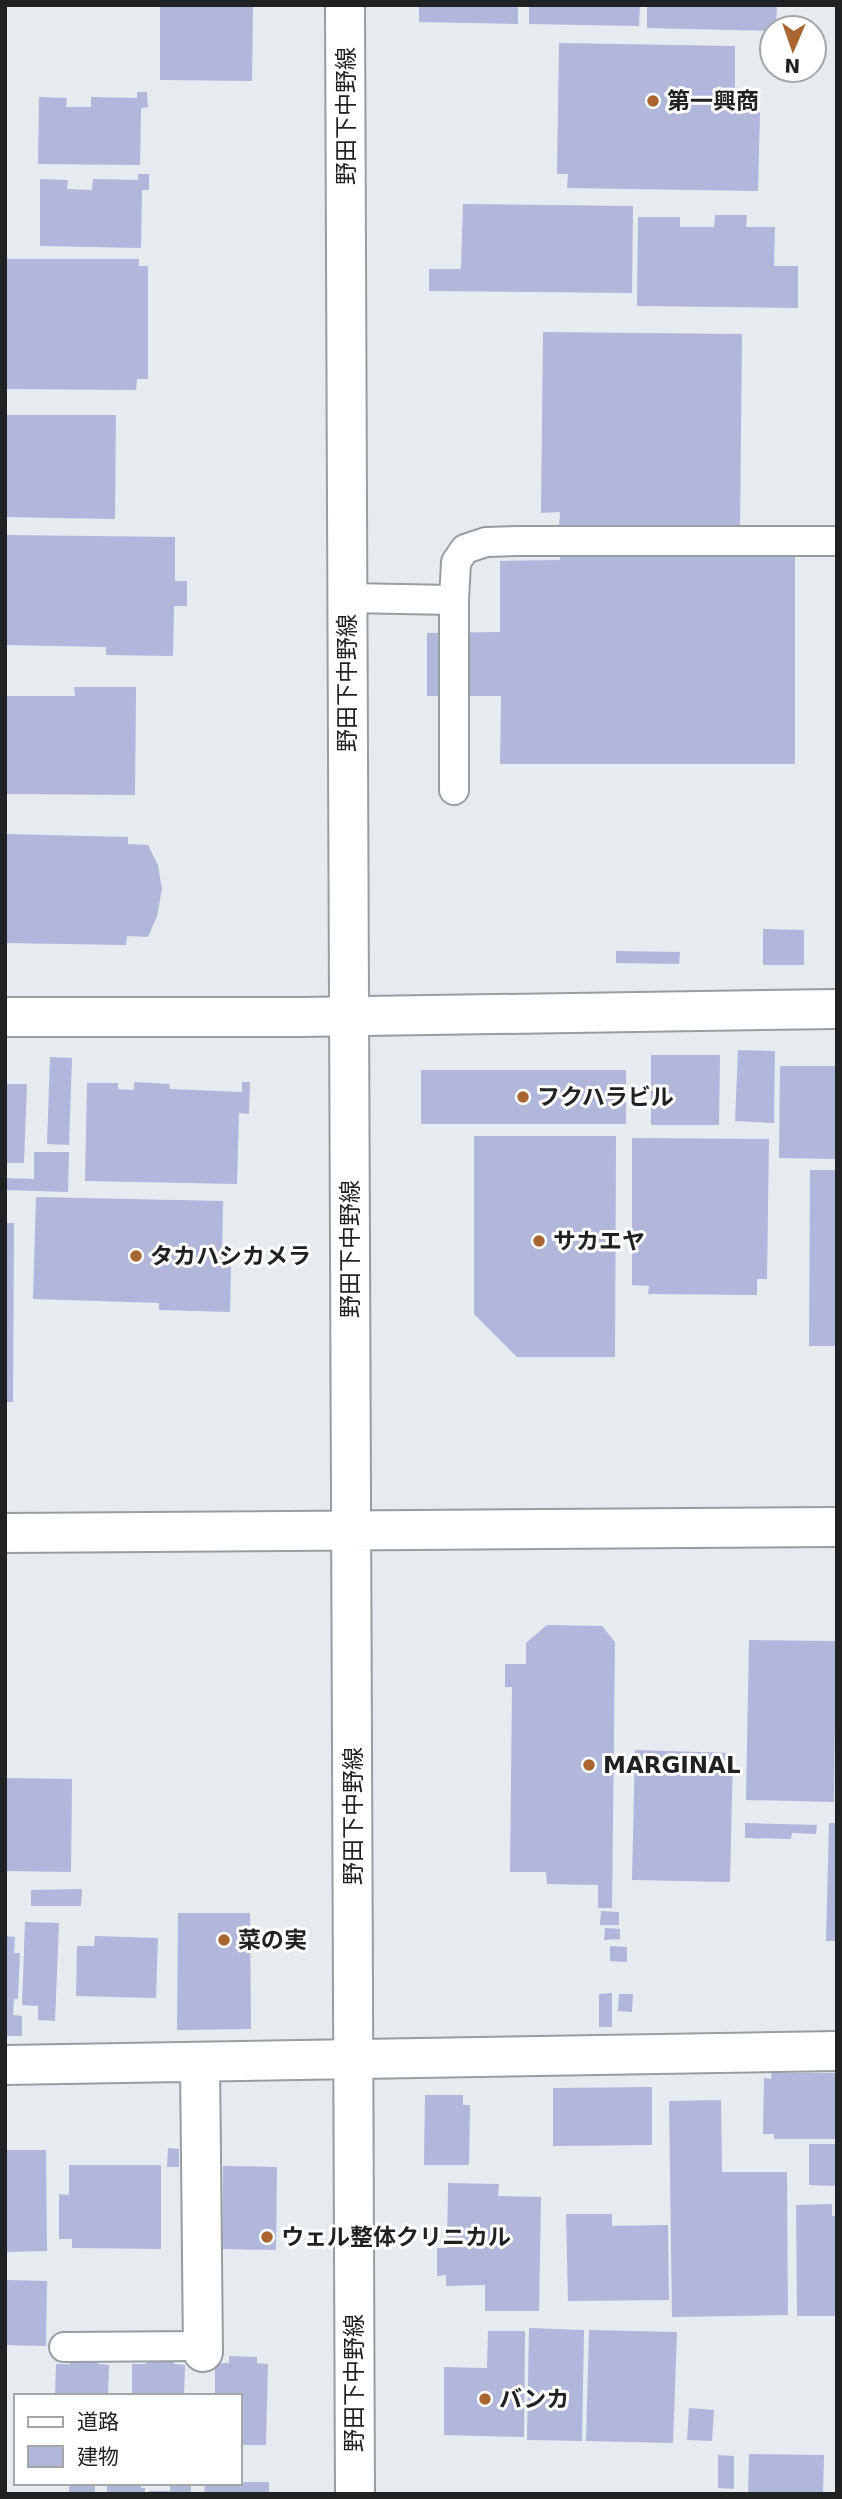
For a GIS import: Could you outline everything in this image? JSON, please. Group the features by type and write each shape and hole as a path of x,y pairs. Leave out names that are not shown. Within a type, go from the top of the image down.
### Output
{"street":[{"name":"野田下中野線","path":"345,5 355,2494"},
{"path":"5,1017 348,1016 837,1009"},
{"path":"5,1533 837,1527"},
{"path":"5,2065 837,2051"},
{"path":"200,2062 202,2349"}],"lane":[{"path":"454,790 454,600 456,562 465,549 486,542 837,541"},
{"path":"347,598 454,600"},
{"path":"64,2347 202,2349"}],"building":[{"path":"160,5 253,5 252,81 160,80"},
{"path":"419,5 518,5 518,24 419,22"},
{"path":"529,5 640,5 639,26 529,24"},
{"path":"647,5 777,5 777,14 758,14 758,31 647,28"},
{"path":"559,43 735,46 735,112 760,112 758,191 567,188 568,174 557,174"},
{"path":"137,92 147,92 148,107 141,108 140,165 38,164 39,97 67,98 66,107 91,107 91,97 137,98"},
{"path":"138,174 149,174 149,190 142,190 141,248 40,246 40,179 68,180 67,189 92,190 93,179 138,180"},
{"path":"463,204 633,206 632,293 429,291 429,269 461,269"},
{"path":"715,215 747,215 746,227 775,227 774,266 798,266 798,308 637,306 638,217 680,217 680,227 714,227"},
{"path":"5,259 139,259 139,266 148,266 148,379 137,379 136,390 5,389"},
{"path":"543,332 742,334 740,528 559,526 560,512 541,513"},
{"path":"5,415 116,415 115,519 5,517"},
{"path":"5,535 175,537 175,581 187,581 187,606 174,606 173,656 106,655 106,647 5,645"},
{"path":"736,536 736,557 795,556 795,764 500,764 501,696 427,696 427,633 500,632 500,561 560,560 560,537"},
{"path":"74,687 136,687 135,795 5,794 5,696 75,696"},
{"path":"5,834 128,837 128,844 148,845 158,865 162,889 157,916 148,937 127,936 126,945 5,943"},
{"path":"763,929 804,930 804,965 763,965"},
{"path":"616,951 680,952 679,964 616,963"},
{"path":"738,1050 775,1051 774,1123 735,1121"},
{"path":"651,1055 720,1055 719,1125 651,1125"},
{"path":"50,1057 72,1058 69,1145 47,1144"},
{"path":"780,1066 837,1066 837,1159 779,1158"},
{"name":"フクハラビル","path":"421,1070 626,1070 626,1124 421,1124"},
{"path":"134,1082 169,1084 170,1089 242,1092 242,1082 250,1082 249,1114 239,1113 237,1184 85,1181 87,1083 118,1083 118,1089 134,1090"},
{"path":"5,1084 27,1084 24,1163 5,1163"},
{"path":"474,1136 616,1136 615,1357 517,1357 474,1314"},
{"path":"632,1138 769,1139 767,1279 757,1279 757,1295 648,1294 649,1286 632,1285"},
{"path":"34,1152 69,1152 68,1192 5,1190 5,1178 34,1179"},
{"path":"810,1170 837,1170 837,1346 809,1346"},
{"path":"36,1197 223,1201 222,1265 231,1266 230,1312 159,1310 159,1303 33,1299"},
{"path":"5,1223 14,1223 13,1402 5,1402"},
{"path":"547,1625 602,1626 615,1642 612,1908 598,1908 598,1885 547,1884 546,1872 510,1872 512,1687 505,1687 505,1664 526,1664 526,1643"},
{"path":"749,1640 836,1641 834,1802 746,1800"},
{"path":"635,1750 733,1753 730,1882 632,1880"},
{"path":"5,1778 72,1779 71,1872 5,1871"},
{"path":"745,1823 817,1825 816,1834 792,1833 791,1839 745,1838"},
{"path":"829,1823 837,1823 837,1941 826,1941"},
{"path":"82,1889 81,1906 31,1906 31,1890"},
{"path":"601,1911 619,1912 619,1925 600,1925"},
{"path":"178,1913 250,1913 251,2029 177,2030"},
{"path":"25,1922 59,1923 55,2021 38,2020 38,2006 22,2005"},
{"path":"605,1928 620,1929 620,1939 604,1940"},
{"path":"5,1936 15,1937 14,1953 20,1953 18,1999 14,1999 13,2015 22,2016 22,2036 5,2036"},
{"path":"95,1936 158,1938 156,1998 76,1996 77,1946 94,1946"},
{"path":"610,1946 627,1947 627,1962 610,1961"},
{"path":"612,1993 612,2027 599,2027 599,1994"},
{"path":"619,1994 633,1994 632,2012 618,2011"},
{"path":"772,2073 837,2073 837,2139 774,2139 774,2134 763,2134 764,2078 771,2079"},
{"path":"652,2087 652,2145 553,2146 553,2088"},
{"path":"425,2095 463,2095 463,2105 470,2105 469,2165 424,2165"},
{"path":"721,2100 722,2172 787,2172 788,2315 672,2317 669,2101"},
{"path":"809,2144 837,2144 837,2186 809,2185"},
{"path":"168,2148 179,2149 179,2167 167,2167"},
{"path":"5,2150 46,2150 47,2251 5,2252"},
{"path":"69,2165 161,2165 161,2249 72,2248 72,2239 59,2239 59,2194 69,2195"},
{"path":"223,2166 277,2167 276,2250 222,2249"},
{"path":"448,2183 499,2184 498,2196 541,2197 539,2311 485,2311 485,2285 446,2286 446,2275 437,2276 437,2248 447,2248"},
{"path":"832,2204 832,2216 837,2216 837,2316 797,2316 796,2205"},
{"path":"566,2214 612,2214 612,2226 668,2225 669,2300 568,2301"},
{"path":"5,2280 47,2281 46,2346 5,2345"},
{"path":"529,2328 584,2330 582,2441 527,2440"},
{"path":"589,2330 677,2332 673,2443 586,2441"},
{"path":"488,2331 525,2331 524,2437 444,2435 444,2367 487,2368"},
{"path":"229,2356 257,2357 257,2363 268,2364 266,2445 242,2445 242,2394 215,2394 215,2363 229,2363"},
{"path":"70,2357 99,2358 98,2364 109,2365 108,2394 55,2394 56,2364 70,2364"},
{"path":"147,2357 175,2357 174,2364 185,2365 184,2394 132,2394 132,2364 146,2364"},
{"path":"689,2408 714,2410 712,2441 687,2440"},
{"path":"749,2454 824,2455 823,2494 748,2494"},
{"path":"718,2455 734,2456 734,2489 718,2488"},
{"path":"242,2482 269,2482 269,2494 204,2494 205,2485 242,2485"},
{"path":"69,2485 95,2485 95,2494 69,2494"},
{"path":"141,2485 141,2488 145,2488 145,2494 107,2494 107,2486"},
{"path":"170,2485 191,2485 191,2494 149,2494 149,2491 170,2491"}],"place":[{"name":"第一興商","path":"653,101"},
{"name":"フクハラビル","path":"523,1097"},
{"name":"サカエヤ","path":"539,1241"},
{"name":"タカハシカメラ","path":"136,1256"},
{"name":"MARGINAL","path":"589,1765"},
{"name":"菜の実","path":"224,1940"},
{"name":"ウェル整体クリニカル","path":"267,2237"},
{"name":"バンカ","path":"485,2399"}]}
